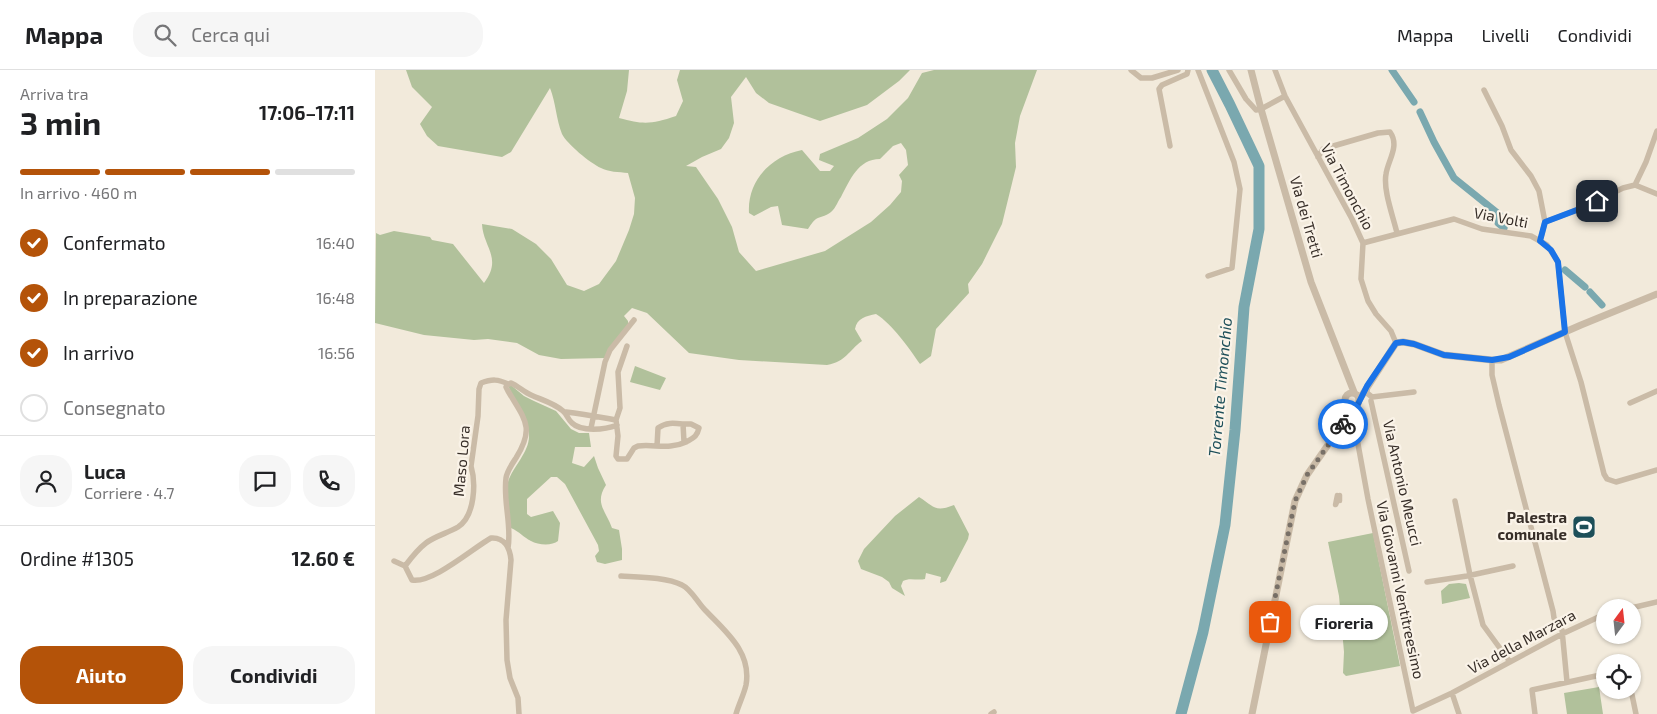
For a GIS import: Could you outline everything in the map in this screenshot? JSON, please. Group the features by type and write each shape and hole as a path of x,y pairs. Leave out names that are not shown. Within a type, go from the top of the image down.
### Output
{"street":[{"path":"1131,70 1141,78 1152,78 1178,70"},
{"path":"1170,146 1159,88 1161,85 1187,74 1188,70"},
{"path":"1198,70 1234,162 1240,190 1233,268 1208,276"},
{"path":"1229,70 1246,99 1256,110 1285,96"},
{"name":"Via dei Tretti","path":"1251,70 1311,282 1346,368 1353,401"},
{"name":"Via Timonchio","path":"1275,70 1285,96 1352,219 1363,243 1361,279 1368,301 1376,314 1391,331 1396,343"},
{"path":"1485,90 1511,150 1531,176 1539,191 1545,222 1540,241"},
{"path":"1635,185 1646,162 1657,131"},
{"path":"1317,157 1323,149 1378,133 1390,132 1394,154 1385,176 1397,233"},
{"path":"1545,222 1582,208 1623,188 1635,185 1657,194"},
{"name":"Via Volti","path":"1363,243 1454,219 1471,226 1492,231 1524,234 1540,241 1551,250 1558,262 1565,332 1581,382 1604,474 1607,479 1616,482 1657,470"},
{"path":"1252,714 1292,511 1303,482 1353,401 1367,386 1396,343 1414,344 1444,355 1492,360 1509,357 1657,294"},
{"path":"591,428 602,373 608,355 634,320"},
{"path":"627,346 618,372 619,408 615,456 618,459 627,459 634,448 638,446 657,446 674,446 692,439 698,434 699,428 691,424 673,422 659,426 656,440 657,446"},
{"path":"1492,360 1492,375 1499,405 1553,611 1562,630 1567,682"},
{"name":"Maso Lora","path":"405,566 427,542 464,523 469,513 473,496 473,473 471,466 479,416 479,389 481,383 488,381 498,380 508,384"},
{"path":"508,548 510,535 505,499 506,476 527,435 523,419 506,388 508,384 515,384 530,394 566,412 583,416 594,416 617,423"},
{"path":"1367,386 1367,393 1372,397 1414,392"},
{"path":"1630,403 1657,391"},
{"path":"1353,401 1371,401 1383,398 1384,396"},
{"path":"1327,444 1345,421 1353,401"},
{"name":"Via Giovanni Ventitreesimo","path":"1353,401 1355,433 1412,713 1452,693"},
{"name":"Via Antonio Meucci","path":"1371,401 1409,571"},
{"path":"566,412 570,422 584,430 612,427 617,423"},
{"name":"Via Giovanni Ventitreesimo","path":"1345,421 1355,433"},
{"path":"683,424 684,442"},
{"path":"1337,495 1334,504 1336,505 1340,495 1340,501"},
{"path":"1455,501 1470,575 1483,625 1510,662"},
{"path":"394,561 405,566 412,580 419,581 454,563 491,538 497,537 503,540 510,551 511,560 506,620 507,660 510,678 518,698 519,714"},
{"path":"1427,582 1513,566"},
{"path":"621,576 659,579 684,585 734,640 746,664 747,675 746,685 736,714"},
{"path":"1641,606 1657,602"},
{"name":"Via della Marzara","path":"1452,693 1562,634 1596,618"},
{"path":"1535,714 1533,690 1596,676"},
{"path":"1452,693 1459,714"},
{"path":"1632,699 1635,714"}],"green space":[{"path":"406,70 629,70 627,91 619,118 648,123 676,116 683,101 677,80 680,70 910,70 899,81 867,105 820,121 769,103 756,93 746,77 731,97 734,123 729,138 721,149 686,166 696,167 718,199 732,227 739,252 756,271 825,251 871,222 901,192 902,181 899,175 908,165 906,150 901,143 893,146 880,159 866,163 851,178 833,210 827,215 816,219 808,229 782,225 778,206 771,207 754,216 749,213 749,201 752,190 763,172 771,164 791,153 802,150 820,171 830,171 834,166 819,160 820,154 858,138 887,119 908,98 922,73 934,70 1037,70 1020,116 1015,143 1016,167 1002,224 982,264 968,284 969,293 936,329 931,356 920,364 894,330 876,314 863,318 856,325 855,329 862,341 839,361 827,365 739,360 689,353 647,313 632,308 624,316 628,321 628,325 605,358 561,359 539,355 517,343 424,335 375,323 376,233 380,235 394,231 430,237 432,240 453,244 484,283 492,266 492,259 482,224 512,229 536,244 551,259 567,285 584,291 599,284 616,261 634,214 635,198 628,173 610,171 596,166 569,143 562,134 550,88 511,152 502,157 438,146 427,136 420,124 432,107 412,87"},
{"path":"635,366 666,378 660,390 630,382"},
{"path":"508,386 512,386 524,396 556,411 571,429 579,433 589,433 591,447 575,447 572,463 584,467 594,456 606,485 601,497 602,507 612,528 619,530 622,560 605,564 597,562 595,556 599,551 598,545 565,484 557,477 551,477 527,499 527,514 531,517 553,511 560,523 558,541 549,544 537,543 511,528 507,505 507,487 510,476 524,454 529,436 527,423"},
{"path":"919,497 931,506 938,508 954,505 969,534 946,581 940,583 941,577 926,573 925,579 903,581 901,586 905,596 892,588 889,582 882,577 861,569 858,561 864,549 895,516"},
{"path":"1373,533 1400,666 1346,676 1343,673 1344,652 1339,596 1328,542"},
{"path":"1449,584 1466,584 1470,598 1442,604 1441,591"},
{"path":"1596,688 1596,699 1601,699 1603,714 1567,714 1564,693"}],"waterway":[{"name":"Torrente Timonchio","path":"1181,714 1203,632 1225,525 1235,430 1244,307 1259,229 1259,166 1212,70"},
{"path":"1392,70 1414,102"},
{"path":"1420,112 1454,178 1500,215 1498,223 1504,228"},
{"path":"1565,270 1585,287"},
{"path":"1590,292 1602,305"}],"way so far":[{"path":"1270,622 1295,501 1307,475 1327,444 1343,424"}],"place":[{"name":"Palestra comunale","path":"1584,527"},
{"name":"Fioreria","path":"1270,622"}],"route":[{"path":"1343,424 1358,404 1367,386 1396,343 1414,344 1450,356 1501,360 1565,332 1558,262 1547,245 1540,241 1543,224 1597,201"}]}
